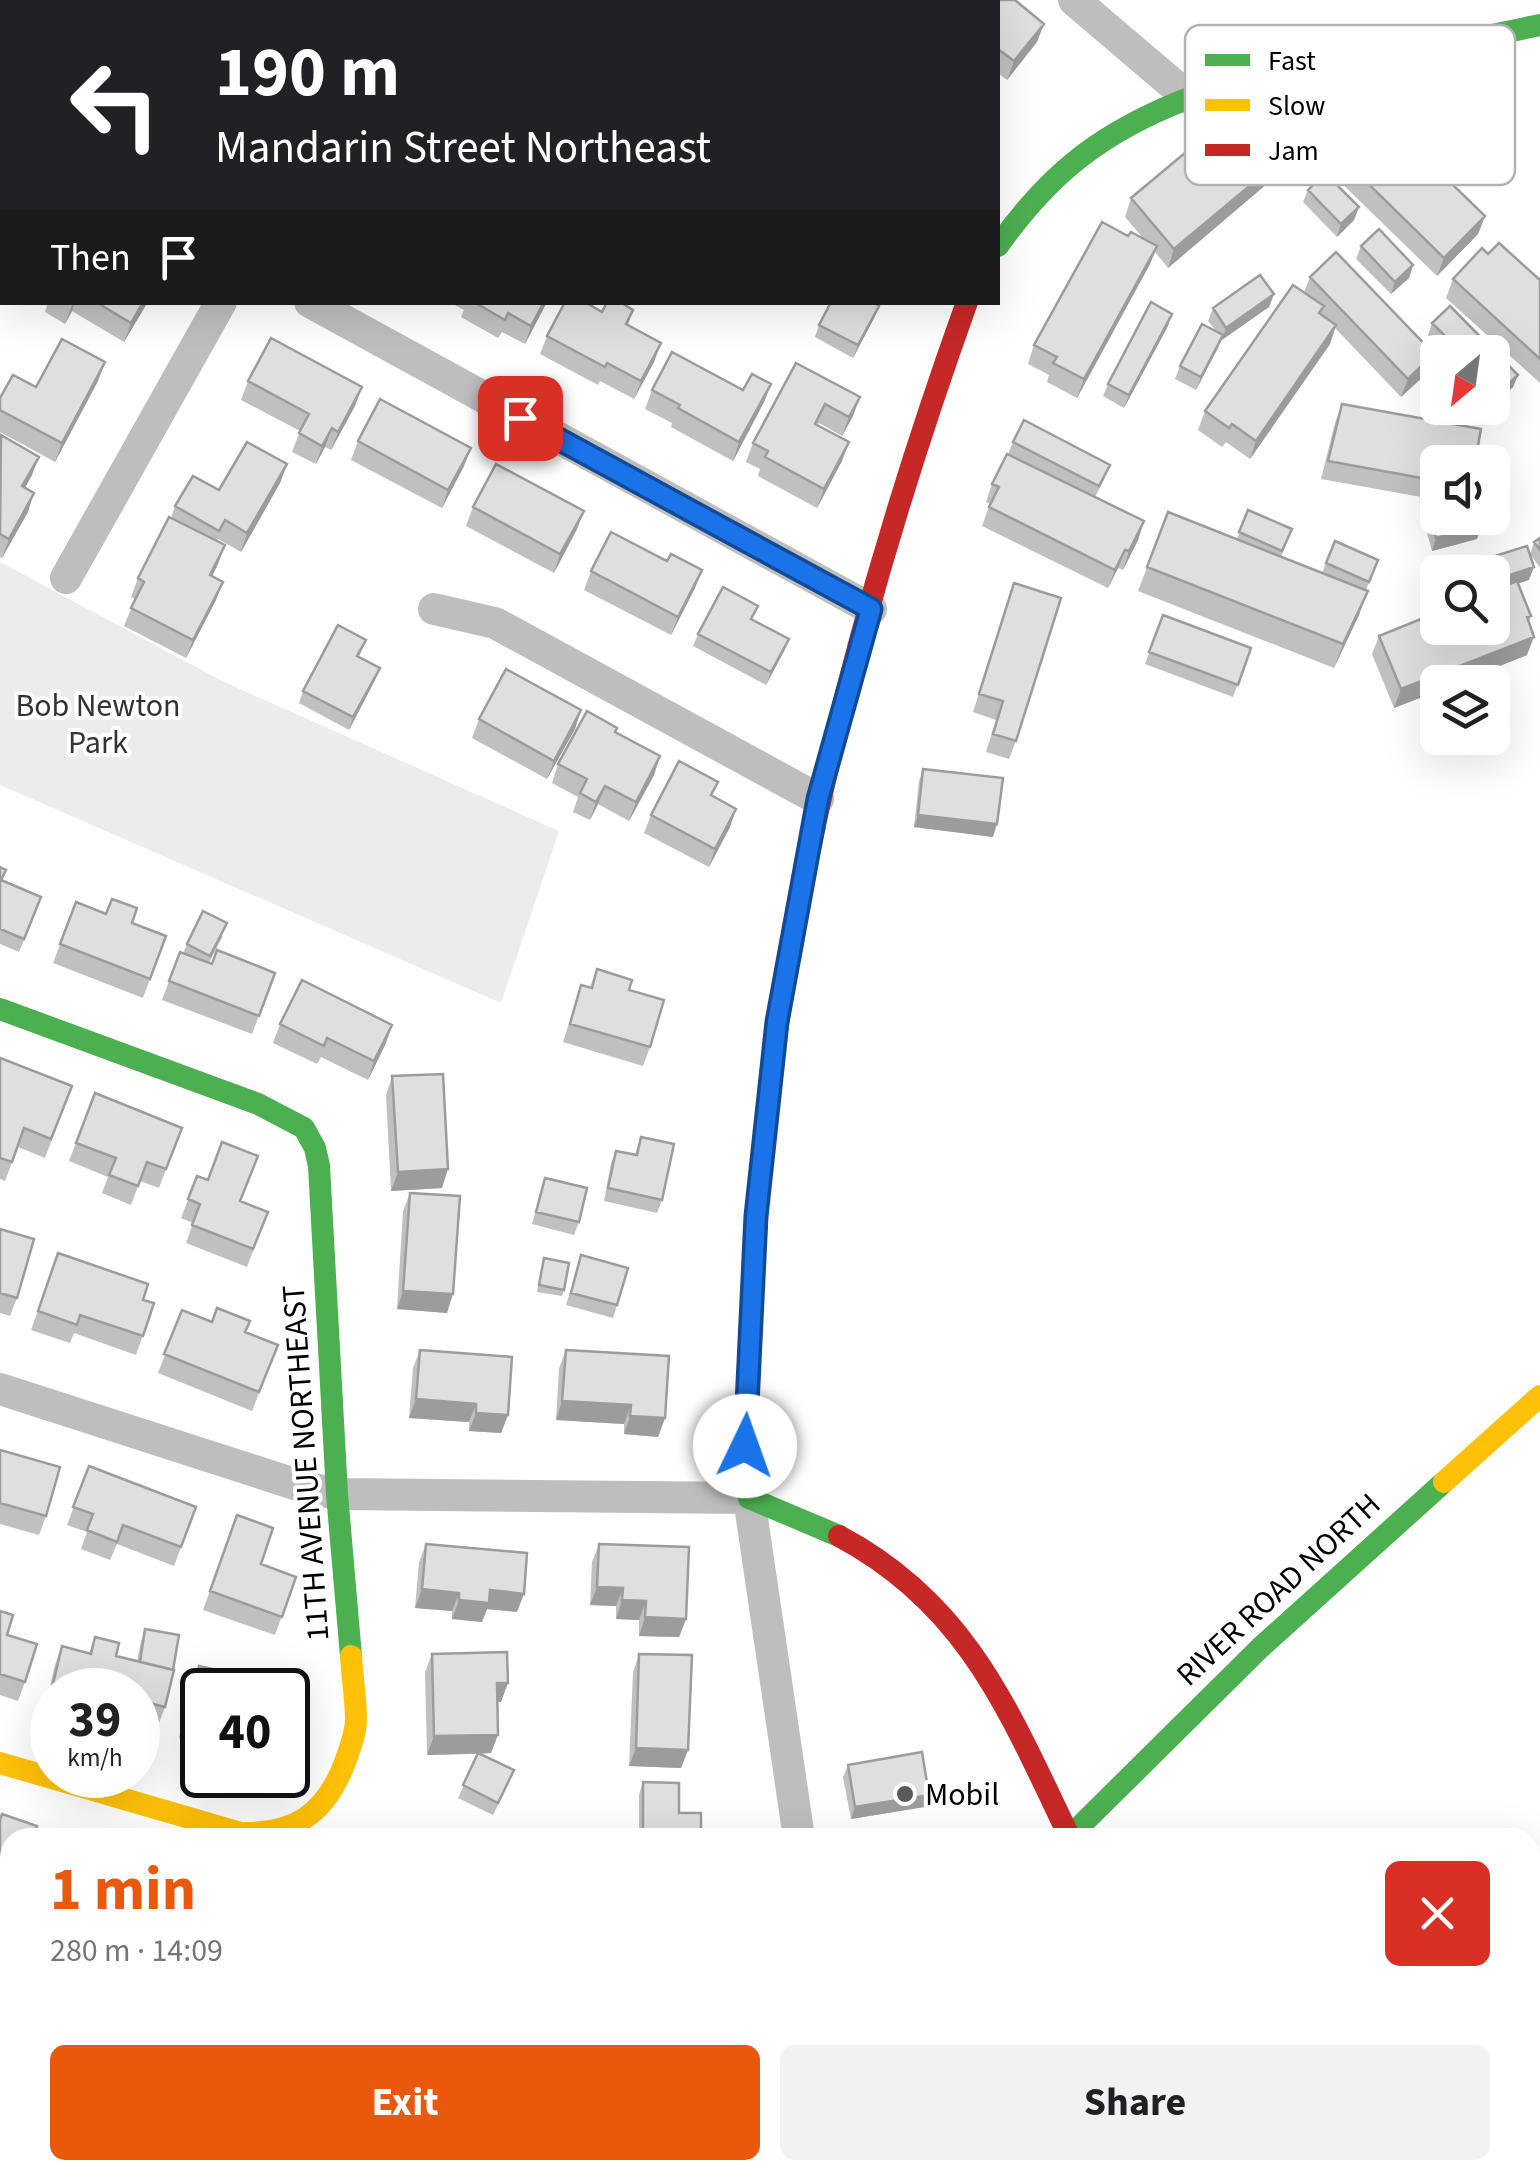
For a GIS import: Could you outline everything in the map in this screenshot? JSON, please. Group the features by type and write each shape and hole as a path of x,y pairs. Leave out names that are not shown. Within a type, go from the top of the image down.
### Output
{"street":[{"path":"1074,0 1185,95"},
{"path":"1515,29 1540,24"},
{"path":"1000,243 1030,199 1082,151 1143,114 1185,99"},
{"path":"66,578 220,305"},
{"path":"315,305 871,609"},
{"path":"798,1828 749,1498 745,1446 756,1216 777,1022 818,799 921,430 966,305"},
{"path":"434,609 495,623 818,799"},
{"name":"11TH AVENUE NORTHEAST","path":"0,1009 258,1104 304,1128 316,1148 336,1494 356,1722 350,1754 332,1792 306,1817 284,1828"},
{"path":"0,1389 336,1494 749,1498 786,1511 870,1553 932,1602 987,1678 1064,1828"},
{"name":"RIVER ROAD NORTH","path":"1078,1828 1260,1648 1540,1396"},
{"name":"11TH AVENUE NORTHEAST","path":"0,1763 224,1828"}],"green space":[{"name":"Bob Newton Park","path":"0,562 222,681 559,831 501,1003 0,785"}],"building":[{"path":"1000,0 1015,0 1044,24 1014,61 1000,50"},
{"path":"1185,153 1185,185 1251,185 1174,249 1131,198"},
{"path":"1313,185 1337,185 1359,207 1341,224 1308,190"},
{"path":"1370,185 1453,185 1485,216 1444,258"},
{"path":"1102,222 1157,246 1084,379 1053,363 1057,357 1034,345"},
{"path":"1379,229 1413,265 1395,282 1361,246"},
{"path":"1499,243 1540,280 1540,359 1453,279 1482,248 1488,254"},
{"path":"1336,252 1420,339 1420,367 1408,379 1310,277"},
{"path":"1260,275 1274,294 1226,328 1213,308"},
{"path":"1293,285 1324,306 1319,313 1336,325 1256,441 1205,411"},
{"path":"1151,302 1172,314 1129,395 1108,384"},
{"path":"101,305 141,305 131,323"},
{"path":"479,305 542,305 531,326 508,313 505,320"},
{"path":"563,305 590,305 602,312 606,305 625,305 633,310 626,324 661,343 641,381 547,336"},
{"path":"829,305 879,306 858,345 819,325"},
{"path":"1450,306 1479,335 1444,335 1432,323"},
{"path":"1202,324 1223,335 1201,377 1180,366"},
{"path":"271,338 362,387 338,432 332,428 322,446 299,433 309,414 248,381"},
{"path":"62,339 105,362 62,443 0,410 0,398 13,375 36,387"},
{"path":"672,352 743,390 752,374 771,384 739,442 652,390"},
{"path":"796,363 860,397 849,417 825,404 815,424 849,442 824,489 765,457 768,451 753,443"},
{"path":"1510,367 1518,375 1510,383"},
{"path":"380,399 471,448 448,490 358,441"},
{"path":"1342,404 1420,418 1420,425 1481,429 1478,445 1420,445 1420,478 1328,461"},
{"path":"1024,420 1110,465 1099,486 1013,442"},
{"path":"1,435 39,457 22,486 34,493 9,539 0,534"},
{"path":"247,442 287,464 247,533 225,520 219,531 175,506 193,476 219,490"},
{"path":"1007,454 1144,521 1115,570 989,507 999,487 992,484"},
{"path":"496,464 584,511 560,554 473,507"},
{"path":"1248,510 1292,529 1282,551 1239,532"},
{"path":"1168,512 1368,591 1343,644 1147,567"},
{"path":"169,517 225,545 210,575 223,582 193,640 131,608 144,582 138,578"},
{"path":"611,532 667,561 671,554 702,570 678,617 591,571"},
{"path":"1335,541 1378,560 1369,582 1326,563"},
{"path":"1527,546 1534,567 1510,575 1510,555 1498,555"},
{"path":"1517,581 1531,616 1527,617 1534,637 1462,665 1420,665 1420,682 1401,689 1379,636 1420,619 1420,645 1510,645 1510,584"},
{"path":"1014,583 1061,598 1016,741 993,734 1003,701 979,694"},
{"path":"723,587 758,606 751,619 789,639 771,672 698,634"},
{"path":"1163,615 1251,648 1238,685 1149,652"},
{"path":"338,625 366,640 357,656 380,668 353,717 303,691"},
{"path":"506,669 581,710 554,761 479,719"},
{"path":"587,711 617,728 615,732 660,756 636,802 605,786 596,802 580,793 587,779 558,764"},
{"path":"679,761 718,782 711,795 736,809 715,849 651,815"},
{"path":"923,769 1003,778 997,824 918,815"},
{"path":"0,867 6,870 1,880 41,897 24,939 0,929"},
{"path":"112,899 137,908 132,923 166,936 150,979 60,944 76,902 106,914"},
{"path":"203,911 227,923 210,956 187,944"},
{"path":"217,950 275,973 259,1016 169,981 180,952 212,964"},
{"path":"597,969 632,980 629,990 664,1000 650,1047 570,1024 581,985 592,988"},
{"path":"302,980 392,1025 374,1061 327,1038 324,1046 280,1024"},
{"path":"0,1058 72,1086 51,1139 24,1128 12,1162 0,1158"},
{"path":"443,1074 448,1169 398,1172 392,1076"},
{"path":"95,1093 182,1128 166,1169 147,1162 138,1186 109,1175 116,1158 76,1143"},
{"path":"641,1137 674,1144 662,1200 608,1188 616,1151 637,1155"},
{"path":"222,1142 258,1156 240,1201 268,1212 253,1249 192,1225 200,1204 188,1199 197,1176 208,1180"},
{"path":"545,1178 587,1188 579,1222 536,1212"},
{"path":"410,1193 460,1196 453,1294 403,1291"},
{"path":"0,1229 34,1239 17,1298 0,1293"},
{"path":"58,1253 148,1284 143,1300 154,1303 143,1336 80,1315 77,1325 38,1311"},
{"path":"581,1255 628,1268 617,1305 571,1293"},
{"path":"544,1258 569,1263 564,1290 539,1285"},
{"path":"217,1308 250,1321 245,1332 278,1345 259,1392 164,1354 182,1310 212,1322"},
{"path":"420,1350 512,1357 508,1415 476,1413 476,1404 416,1399"},
{"path":"566,1350 669,1356 665,1418 630,1416 631,1405 562,1401"},
{"path":"0,1450 60,1467 46,1516 0,1503"},
{"path":"89,1466 196,1507 181,1547 123,1525 117,1542 87,1530 93,1514 73,1507"},
{"path":"237,1515 273,1528 261,1564 296,1577 282,1617 210,1591"},
{"path":"426,1544 527,1553 524,1594 490,1590 489,1603 459,1600 459,1593 422,1589"},
{"path":"599,1544 689,1547 686,1619 645,1617 646,1601 622,1600 623,1588 597,1587"},
{"path":"0,1611 13,1615 7,1635 37,1644 25,1682 0,1674"},
{"path":"145,1629 179,1635 173,1670 140,1662"},
{"path":"95,1637 119,1643 116,1656 174,1670 165,1707 160,1706 160,1668 57,1668 62,1646 91,1654"},
{"path":"507,1652 508,1683 497,1683 498,1735 434,1736 432,1654"},
{"path":"639,1654 692,1655 688,1750 636,1748"},
{"path":"922,1752 929,1795 855,1807 848,1765"},
{"path":"478,1753 514,1770 498,1803 463,1785"},
{"path":"643,1782 679,1783 679,1813 701,1813 701,1828 643,1828"},
{"path":"2,1814 37,1826 0,1828"}],"traffic: fast":[{"path":"1515,30 1540,25"},
{"path":"1000,243 1038,196 1082,156 1131,125 1185,100"},
{"path":"788,963 769,1094 756,1226 747,1406 749,1498 839,1536"},
{"path":"0,1009 258,1104 304,1128 315,1148 351,1656"},
{"path":"1078,1828 1260,1648 1444,1482"}],"traffic: slow":[{"path":"1444,1482 1540,1396"},
{"path":"283,1828 317,1809 344,1765 356,1725 351,1656"},
{"path":"0,1763 224,1828"}],"traffic: jam":[{"path":"788,963 822,795 863,628 912,464 966,305"},
{"path":"839,1536 883,1563 921,1594 952,1628 1004,1704 1065,1828"}],"place":[{"name":"Mobil","path":"905,1794"}],"route":[{"path":"520,418 871,609 818,799 777,1022 756,1216 745,1446"}]}
